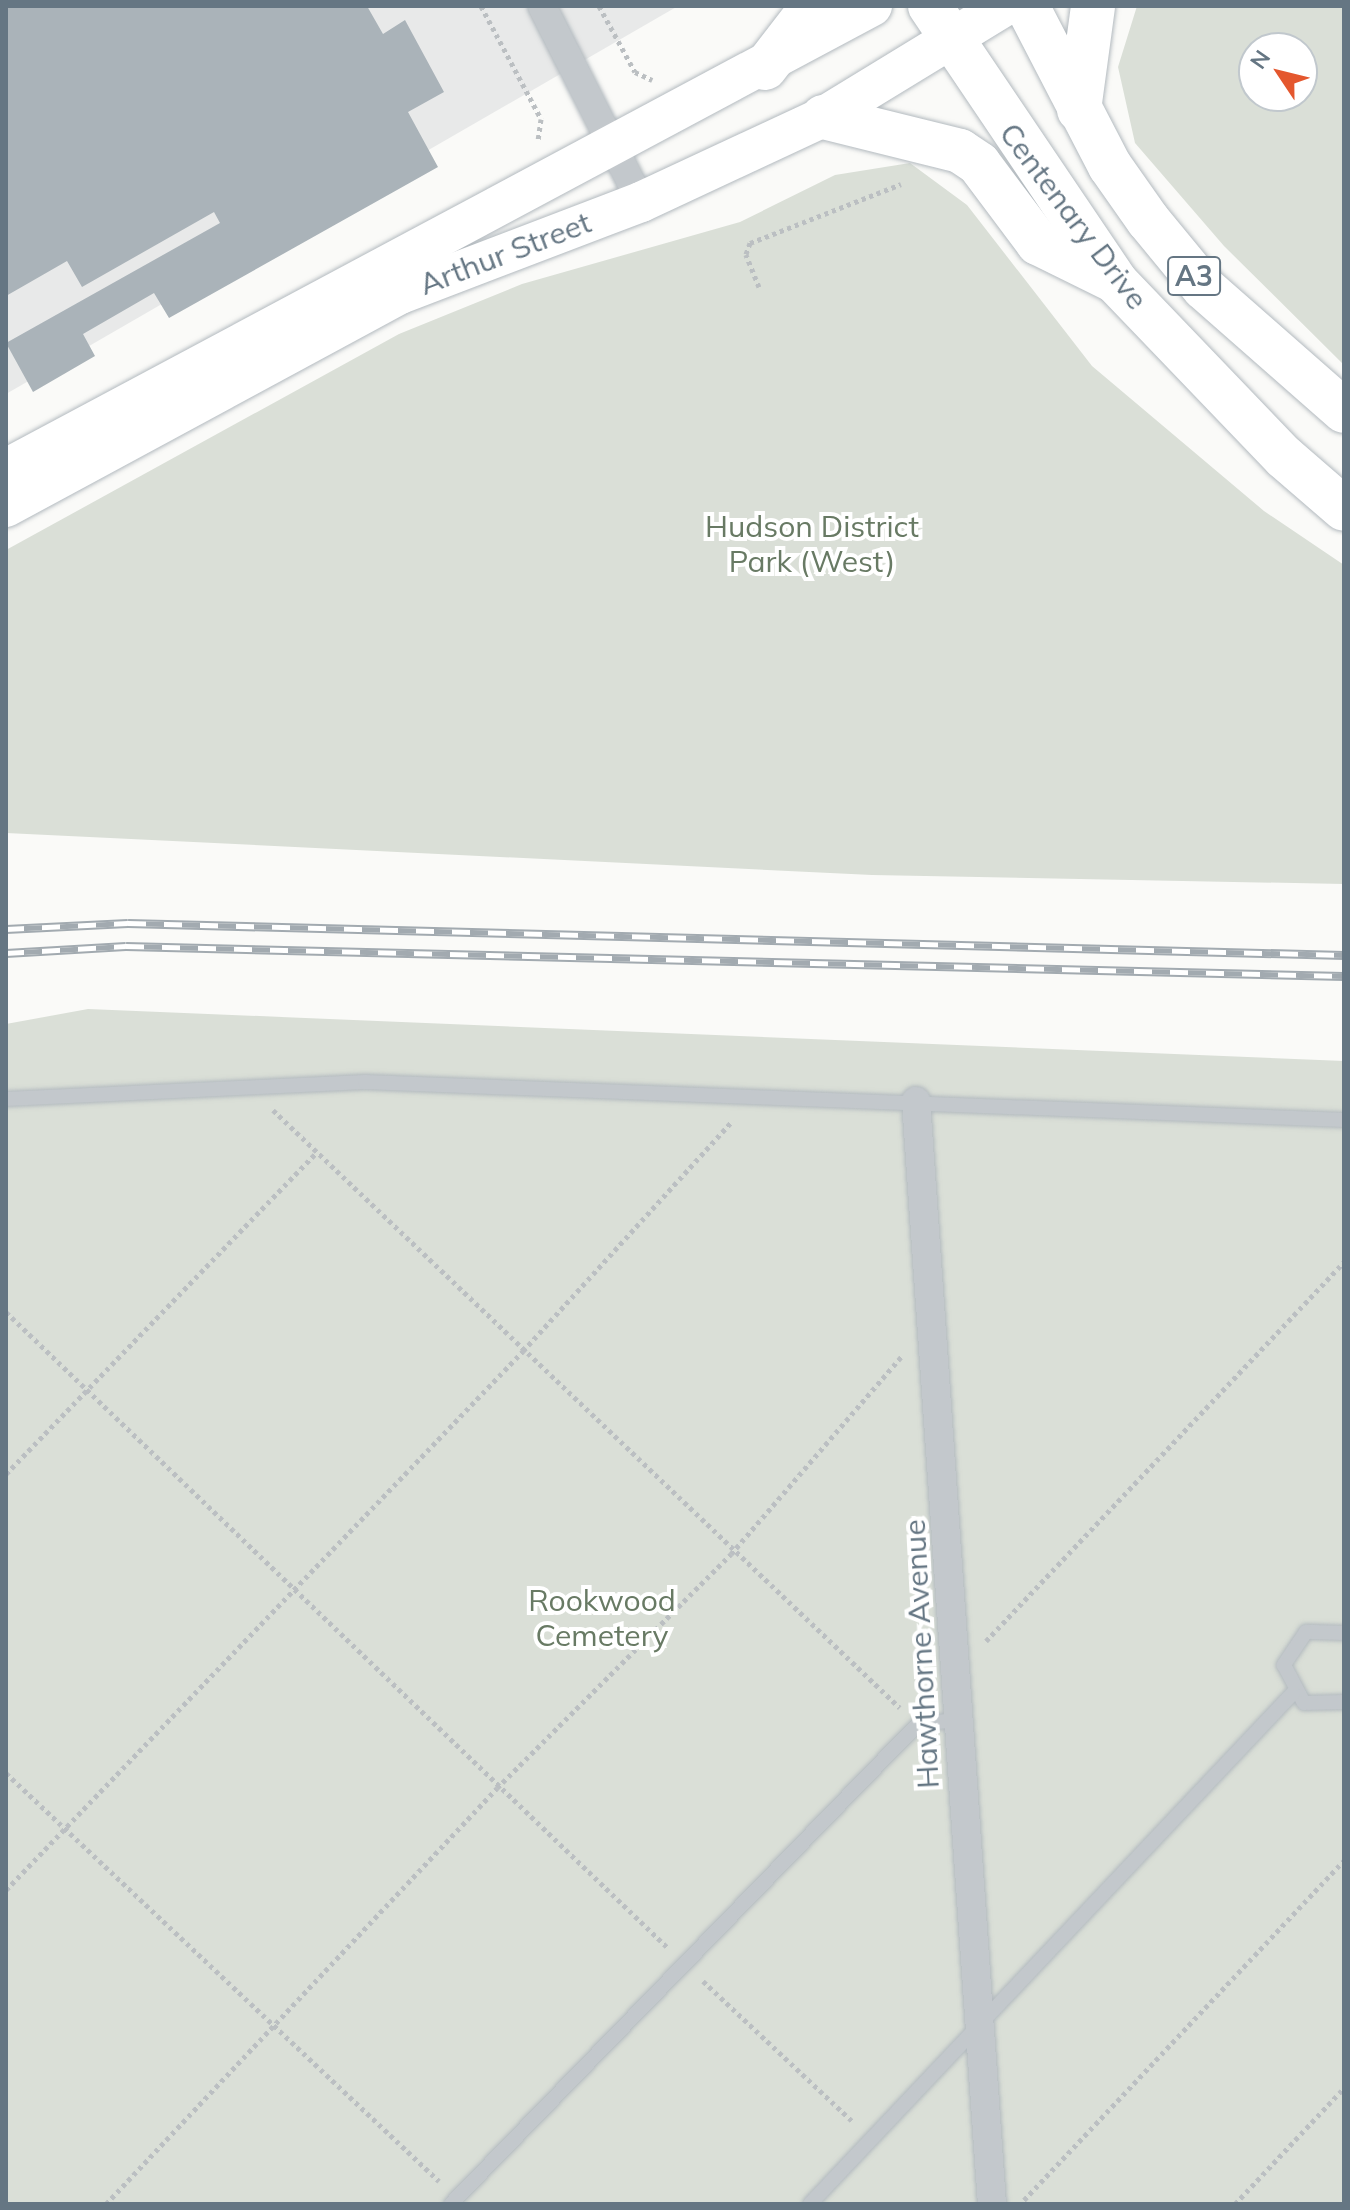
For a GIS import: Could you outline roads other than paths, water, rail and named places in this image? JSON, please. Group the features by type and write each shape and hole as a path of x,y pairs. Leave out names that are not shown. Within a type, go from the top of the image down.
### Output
{"highway":[{"path":"765,68 813,6"},
{"name":"Centenary Drive","path":"930,6 1116,282 1284,457 1344,509"},
{"name":"Centenary Drive","path":"1027,6 1079,110 1148,220 1204,288 1344,411"},
{"path":"1079,110 1093,6"},
{"path":"823,117 960,151 979,164 1038,243 1116,282"}],"main road":[{"name":"Arthur Street","path":"6,469 765,68 872,6"},
{"name":"Arthur Street","path":"6,507 400,294 641,202 823,117 954,44 1005,6"}],"street":[{"path":"542,6 617,145 641,202"},
{"name":"Hawthorne Avenue","path":"916,1101 933,1320 977,2033 992,2204"}],"lane":[{"path":"6,1099 365,1082 1344,1120"},
{"path":"1344,1633 1319,1628 1295,1641 1284,1665 1293,1693 1317,1708 1344,1702"},
{"path":"810,2204 977,2033 1293,1693"},
{"path":"454,2201 918,1724 957,1720"}],"railway":[{"path":"6,929 128,923 1344,955"},
{"path":"6,953 126,946 1344,976"}],"park label":[{"name":"Hudson District Park (West)","path":"812,543"},
{"name":"Rookwood Cemetery","path":"602,1617"}]}
